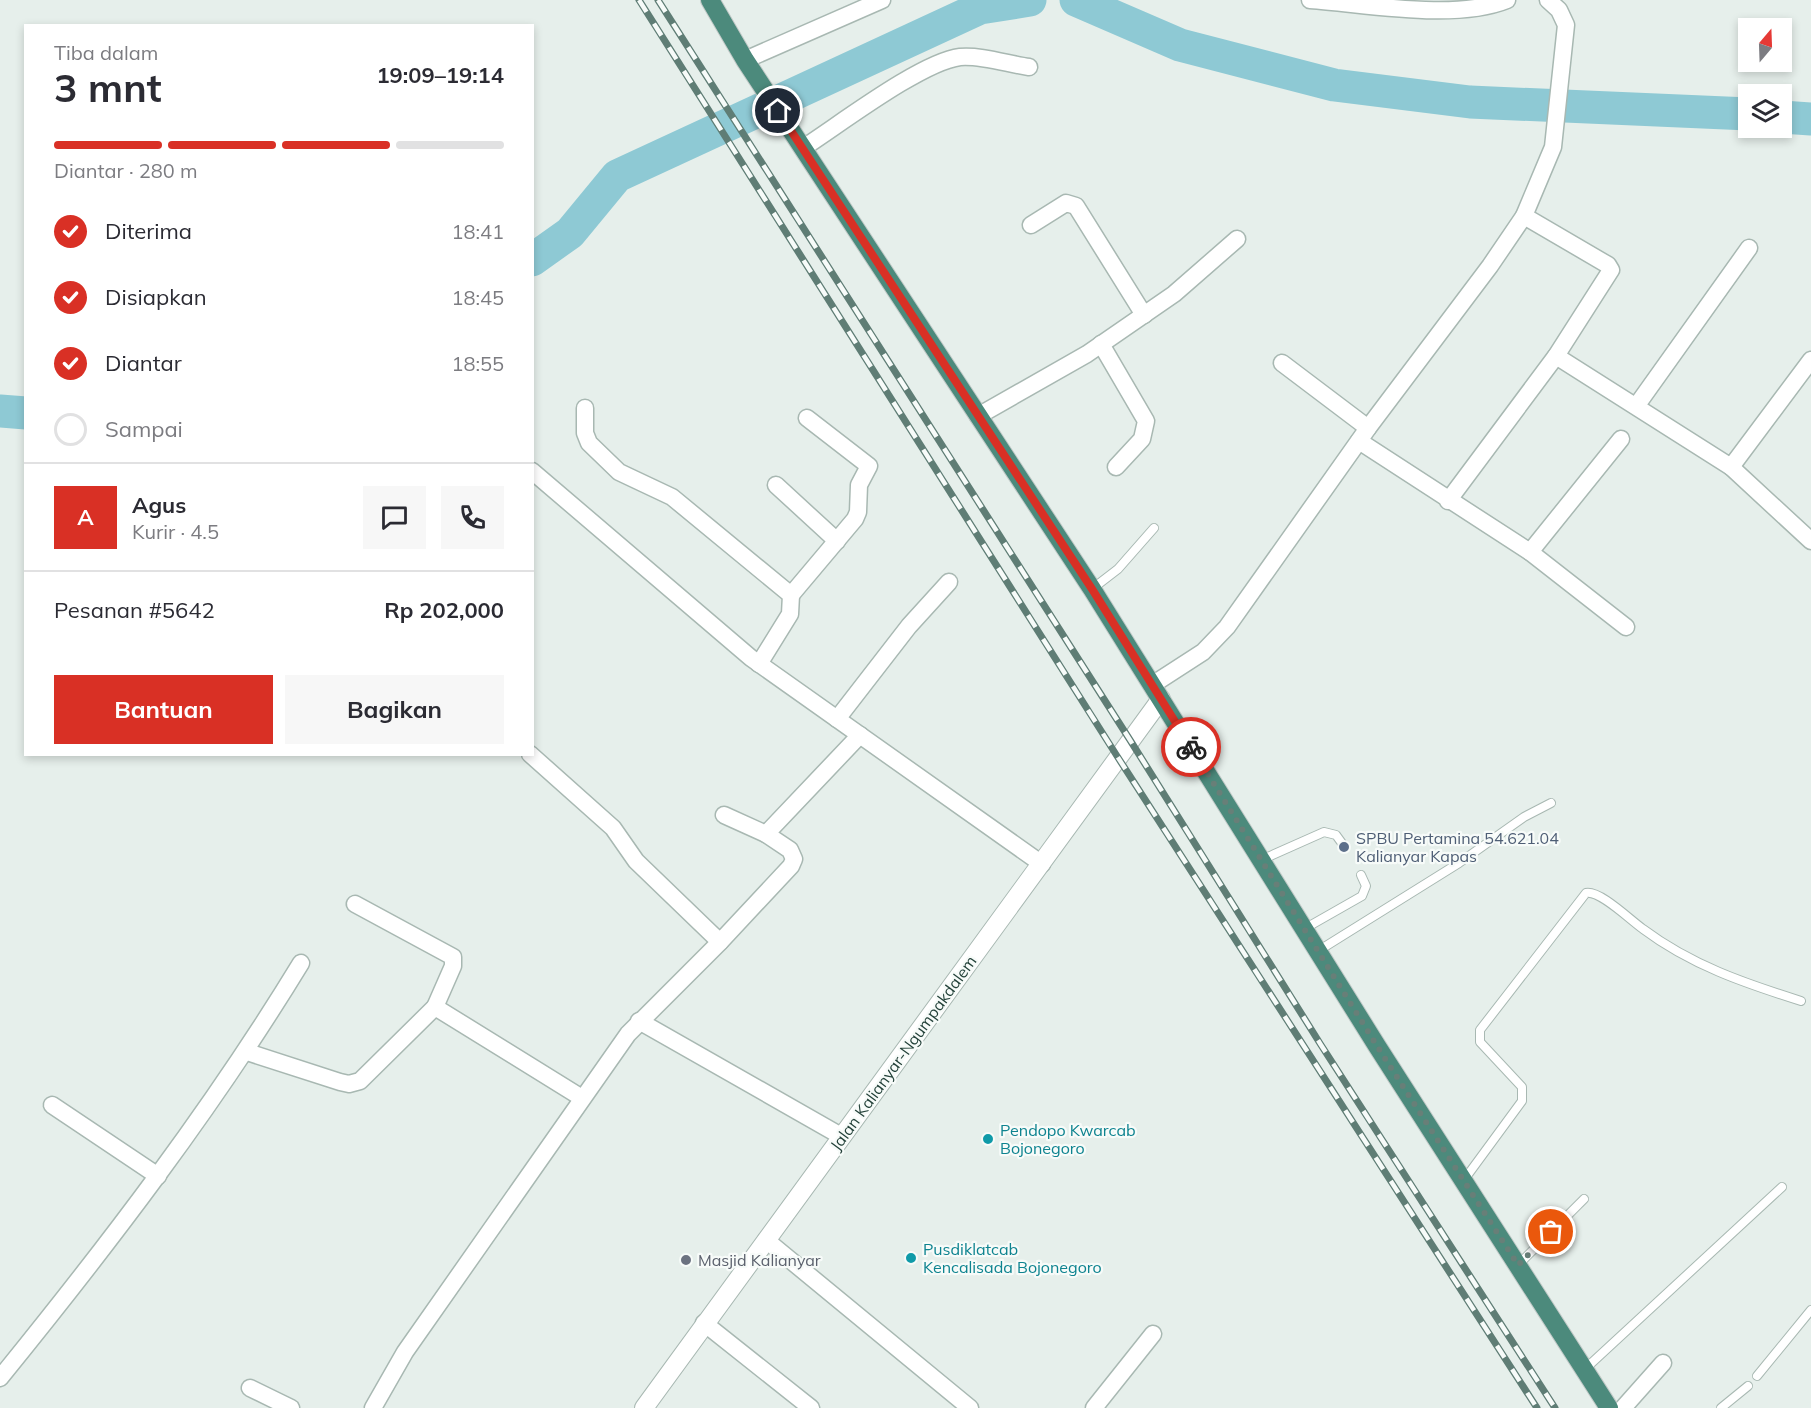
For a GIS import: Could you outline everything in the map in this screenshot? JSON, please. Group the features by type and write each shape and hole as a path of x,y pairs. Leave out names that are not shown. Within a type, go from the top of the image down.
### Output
{"highway":[{"path":"710,0 789,128 1092,589 1304,929 1609,1408"}],"street":[{"path":"745,60 882,0"},
{"path":"1310,0 1459,12 1490,7 1507,0"},
{"path":"1157,692 1216,639 1363,434 1490,266 1524,216 1553,147 1566,25 1559,10 1548,0"},
{"path":"803,148 902,84 942,62 965,57 1029,67"},
{"path":"1031,225 1066,203 1076,206 1144,315"},
{"path":"1448,501 1556,356 1611,270 1608,265 1524,216"},
{"path":"978,416 1101,344 1144,315 1174,294 1237,239"},
{"path":"1637,405 1749,248"},
{"path":"1101,344 1146,421 1142,439 1116,466"},
{"path":"1556,356 1637,405 1731,467 1811,541"},
{"path":"1731,467 1811,360"},
{"path":"1282,363 1363,434 1448,501 1530,552 1626,627"},
{"path":"585,408 585,433 589,443 619,472 672,497 791,595"},
{"path":"759,664 790,614 791,595 837,541 858,512 858,490 868,464 807,418"},
{"path":"1530,552 1621,439"},
{"path":"534,473 759,664 1042,864"},
{"path":"777,485 837,541"},
{"path":"837,719 909,626 948,582"},
{"name":"Jalan Kalianyar-Ngumpakdalem","path":"646,1407 704,1323 1042,864 1157,692"},
{"path":"766,834 860,735"},
{"path":"532,756 613,828 636,861 720,942"},
{"path":"374,1408 392,1372 582,1098 639,1021 720,942 791,866 794,860 790,850 766,834 724,815"},
{"path":"247,1052 340,1082 355,1083 368,1074 435,1007 453,966 453,957 355,904"},
{"path":"0,1378 158,1176 247,1052 301,963"},
{"path":"435,1007 582,1098"},
{"path":"639,1021 841,1136"},
{"path":"52,1105 158,1176"},
{"path":"766,1240 970,1408"},
{"path":"704,1323 811,1408"},
{"path":"1094,1408 1153,1334"},
{"path":"1623,1408 1663,1363"},
{"path":"250,1388 291,1408"}],"lane":[{"path":"1092,589 1118,569 1154,528"},
{"path":"1318,951 1459,863 1524,817 1551,803"},
{"path":"1261,860 1324,832 1336,835 1344,846"},
{"path":"1304,929 1362,896 1366,886 1361,875"},
{"path":"1464,1181 1524,1095 1522,1088 1480,1042 1480,1030 1586,893 1597,894 1651,935 1698,965 1801,1001"},
{"path":"1585,1370 1782,1187"},
{"path":"1518,1265 1584,1199"},
{"path":"1757,1376 1811,1310"},
{"path":"1721,1408 1748,1386"}],"waterway":[{"path":"534,259 570,233 617,176 980,8 1030,0"},
{"path":"1076,0 1180,45 1334,85 1470,102 1738,114"},
{"path":"1792,118 1811,119"},
{"path":"0,411 24,413"}],"railway":[{"path":"639,0 1117,756 1537,1408"},
{"path":"658,0 1130,740 1321,1045 1555,1408"}],"way so far":[{"path":"1191,747 1377,1046 1518,1265 1551,1232"}],"place":[{"name":"SPBU Pertamina 54.621.04 Kalianyar Kapas","path":"1344,847"},
{"name":"Pendopo Kwarcab Bojonegoro","path":"988,1139"},
{"name":"Pusdiklatcab Kencalisada Bojonegoro","path":"911,1258"},
{"name":"Masjid Kalianyar","path":"686,1260"}],"route":[{"path":"778,111 1092,589 1191,747"}]}
